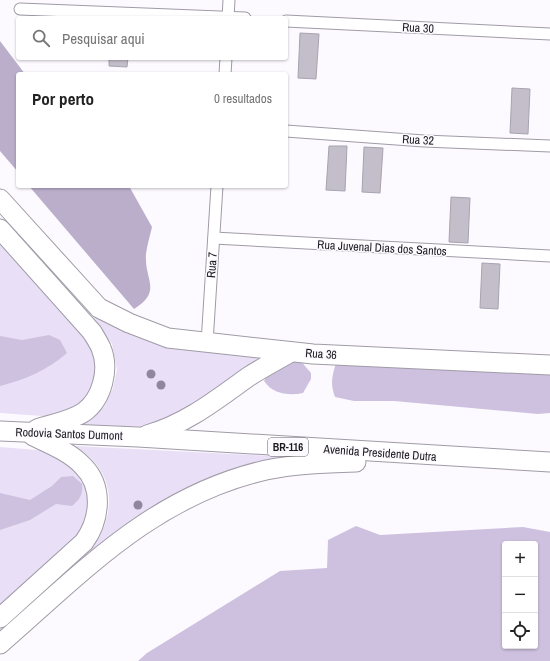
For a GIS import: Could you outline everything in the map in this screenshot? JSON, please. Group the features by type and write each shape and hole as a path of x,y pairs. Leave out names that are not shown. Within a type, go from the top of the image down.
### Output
{"highway":[{"name":"Rua 36","path":"0,199 98,308 129,323 168,338 291,352 550,365"},
{"path":"0,229 92,332 102,349 105,365 104,377 100,392 92,404 83,412 26,433"},
{"path":"138,437 164,430 194,415 250,376 291,352"},
{"name":"Rodovia Santos Dumont","path":"0,432 138,437"},
{"path":"0,618 84,542 91,533 96,519 97,492 91,476 83,465 61,450 26,433"},
{"name":"Avenida Presidente Dutra","path":"138,437 438,457 550,462"},
{"path":"0,644 126,535 152,517 192,495 236,478 296,465 438,457"}],"street":[{"path":"228,16 229,0"},
{"path":"20,9 202,16"},
{"name":"Rua 30","path":"288,21 550,34"},
{"path":"224,72 226,60"},
{"name":"Rua 32","path":"288,131 424,141 550,146"},
{"name":"Rua 7","path":"207,343 217,188"},
{"name":"Rua Juvenal Dias dos Santos","path":"214,238 550,256"}],"shaded area":[{"path":"0,41 23,72 16,72 16,170 0,151"},
{"path":"31,188 130,188 152,227 146,254 150,291 143,303 134,309"},
{"path":"0,207 98,314 286,353 156,427 78,425 104,407 113,388 117,369 112,344 92,315 0,214"},
{"path":"0,235 101,358 89,401 57,417 0,413"},
{"path":"49,335 60,340 67,353 35,374 0,386 0,336 22,340"},
{"path":"299,359 311,373 311,379 303,393 281,393 272,389 264,381 270,370"},
{"path":"336,363 550,365 550,413 538,414 394,401 354,401 335,397 332,388 332,380"},
{"path":"75,446 293,457 201,486 0,638 0,630 79,560 100,535 108,510 109,497 107,485 103,474 96,464 87,454"},
{"path":"0,447 49,451 91,481 90,522 0,613"},
{"path":"73,476 82,484 82,491 77,501 72,506 56,504 30,520 0,530 0,493 30,500 52,486 61,477"},
{"path":"356,526 380,535 523,527 550,532 550,661 138,661 147,653 280,571 327,568 328,540"}],"building":[{"path":"300,33 319,34 316,79 298,78"},
{"path":"109,60 128,60 127,67 109,66"},
{"path":"512,88 530,89 528,134 510,133"},
{"path":"329,146 347,146 345,191 326,190"},
{"path":"364,147 383,148 380,193 362,192"},
{"path":"451,197 470,198 468,243 449,242"},
{"path":"482,263 500,264 498,309 480,308"}]}
